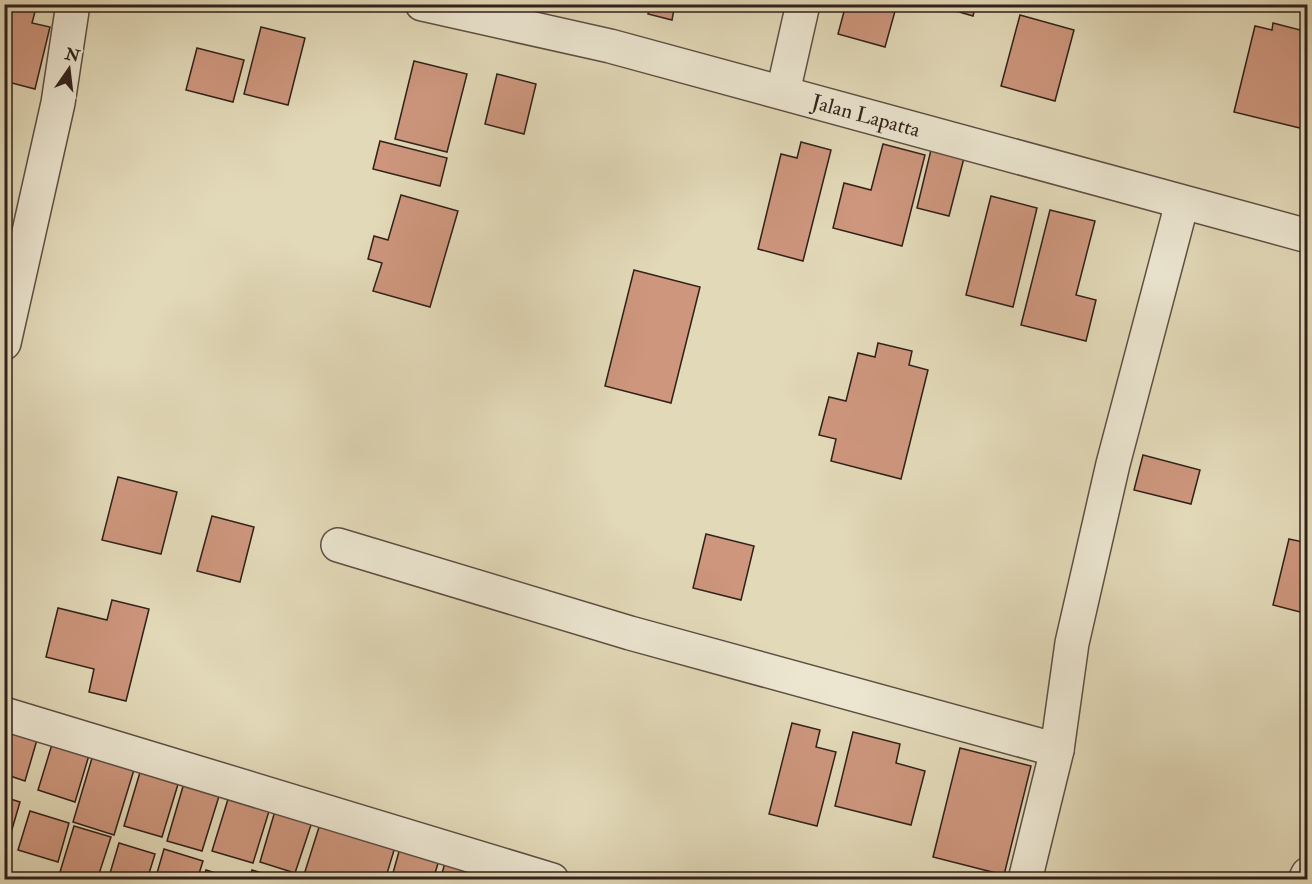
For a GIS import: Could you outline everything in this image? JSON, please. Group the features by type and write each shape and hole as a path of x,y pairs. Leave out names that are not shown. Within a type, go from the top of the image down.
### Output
{"street":[{"path":"6,331 56,113 73,4"},
{"name":"Jalan Lapatta","path":"422,4 610,46 1308,236"},
{"path":"783,92 803,4"},
{"path":"1025,879 1057,750 1072,643 1113,464 1182,203"},
{"path":"338,545 630,633 1057,750"},
{"path":"4,714 552,879"},
{"path":"1305,879 1308,874"}],"building":[{"path":"4,4 37,4 32,23 50,27 35,89 4,81"},
{"path":"650,4 675,4 672,20 648,14"},
{"path":"846,4 897,4 885,47 838,34"},
{"path":"932,4 976,4 973,16"},
{"path":"1020,15 1074,30 1055,101 1001,86"},
{"path":"1273,23 1308,32 1308,130 1234,112 1255,26 1272,30"},
{"path":"261,27 305,38 288,105 244,94"},
{"path":"197,48 244,60 233,102 186,90"},
{"path":"414,61 467,74 447,152 395,139"},
{"path":"497,74 536,84 524,134 485,124"},
{"path":"380,141 447,158 440,186 373,169"},
{"path":"801,142 831,150 803,261 758,249 781,154 797,158"},
{"path":"883,144 925,155 902,246 833,228 844,183 871,190"},
{"path":"931,150 964,158 949,216 917,208"},
{"path":"401,195 458,211 430,307 373,291 382,263 368,259 374,236 388,240"},
{"path":"991,196 1037,208 1013,307 966,295"},
{"path":"1050,210 1095,221 1076,295 1096,300 1086,341 1021,325"},
{"path":"634,270 700,287 671,403 605,386"},
{"path":"878,343 912,351 909,365 928,370 901,479 831,461 836,439 819,435 829,397 846,401 858,353 875,357"},
{"path":"1143,455 1200,470 1191,504 1134,490"},
{"path":"118,477 177,492 161,554 102,540"},
{"path":"212,516 254,527 240,582 197,571"},
{"path":"706,534 754,546 741,600 693,588"},
{"path":"1289,539 1308,543 1308,614 1273,605"},
{"path":"112,600 149,609 126,701 89,692 94,669 46,657 58,608 107,620"},
{"path":"4,722 39,733 25,781 4,774"},
{"path":"792,723 820,730 816,747 836,752 817,826 769,814"},
{"path":"853,732 900,744 896,763 925,771 911,825 835,806"},
{"path":"53,741 90,752 75,802 38,790"},
{"path":"95,748 137,760 114,835 73,822"},
{"path":"960,748 1031,766 1004,875 933,857"},
{"path":"141,769 179,781 162,837 124,826"},
{"path":"184,783 220,793 202,851 167,841"},
{"path":"229,796 270,808 253,863 212,851"},
{"path":"4,797 20,802 8,843 4,842"},
{"path":"30,811 69,823 58,862 18,850"},
{"path":"275,811 312,822 295,873 260,862"},
{"path":"320,824 395,847 385,880 303,878"},
{"path":"74,826 111,837 97,880 84,880 60,872"},
{"path":"119,843 155,854 147,880 108,880"},
{"path":"400,848 439,860 433,880 391,880"},
{"path":"164,849 203,861 197,880 155,880"},
{"path":"445,863 483,875 482,880 440,880"},
{"path":"206,870 237,880 203,880"},
{"path":"252,870 283,880 249,880"}]}
